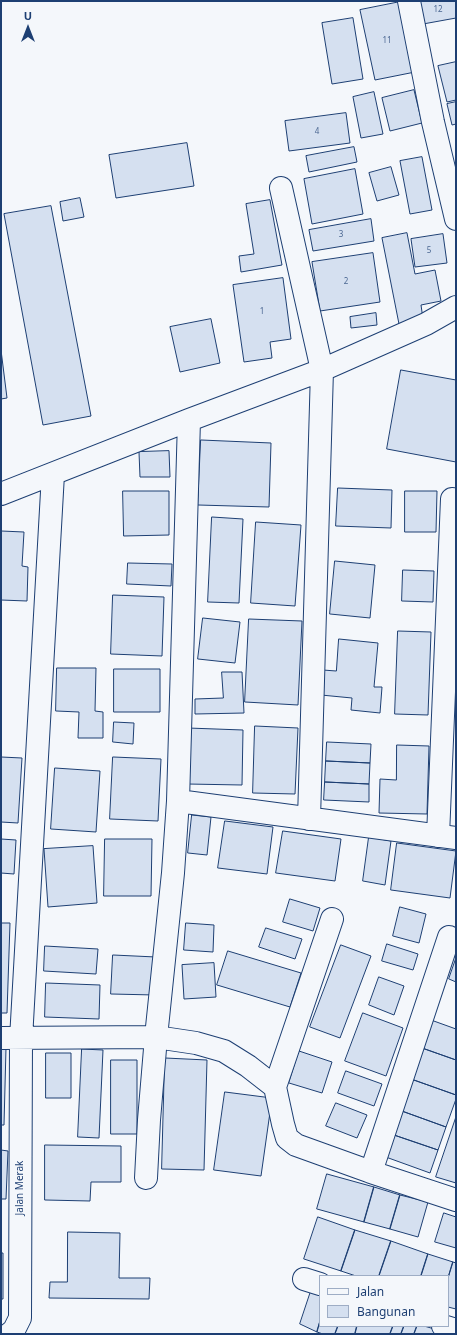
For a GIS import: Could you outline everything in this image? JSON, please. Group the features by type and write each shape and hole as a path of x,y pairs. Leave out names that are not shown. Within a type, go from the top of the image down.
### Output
{"street":[{"path":"409,1 433,122 456,219"},
{"path":"281,188 322,370 308,819"},
{"path":"1,494 189,420 322,370 426,324 456,307"},
{"path":"146,1178 156,1037 173,873 178,801 189,420"},
{"name":"Jalan Merak","path":"9,1334 14,1330 20,1318 11,1039 53,474"},
{"path":"178,801 447,837 452,499"},
{"path":"332,919 276,1087 282,1124 287,1138 296,1145 456,1200"},
{"path":"371,1172 449,937"},
{"path":"11,1039 156,1037 196,1043 224,1051 248,1066 276,1087"},
{"path":"446,1327 456,1330"}],"building":[{"path":"419,1 456,1 456,18 423,24"},
{"path":"400,2 415,72 375,80 360,10"},
{"path":"353,18 363,79 332,84 322,23"},
{"path":"456,62 456,100 447,102 438,66"},
{"path":"414,90 422,123 390,131 382,98"},
{"path":"374,92 383,134 361,138 353,97"},
{"path":"456,102 456,124 452,125 447,104"},
{"path":"346,113 350,143 289,151 285,121"},
{"path":"187,143 194,186 116,198 109,155"},
{"path":"354,147 357,162 309,172 306,156"},
{"path":"422,157 432,210 410,214 400,161"},
{"path":"391,167 399,195 377,201 369,173"},
{"path":"355,169 363,214 312,224 304,179"},
{"path":"80,198 84,217 63,221 60,202"},
{"path":"270,200 282,265 241,272 239,256 254,254 246,204"},
{"path":"51,206 91,416 43,425 4,214"},
{"path":"371,219 374,241 313,251 309,230"},
{"path":"407,233 415,274 435,270 441,301 421,305 423,319 399,324 382,238"},
{"path":"443,234 447,263 415,267 411,239"},
{"path":"373,253 380,302 320,311 312,262"},
{"path":"283,278 291,339 270,342 272,358 244,362 233,285"},
{"path":"376,313 377,325 351,328 350,317"},
{"path":"211,319 220,363 180,372 170,327"},
{"path":"1,350 7,398 1,399"},
{"path":"401,370 456,380 456,462 387,449"},
{"path":"201,440 271,443 269,507 198,505"},
{"path":"169,451 170,477 140,477 139,452"},
{"path":"338,488 392,490 391,528 336,526"},
{"path":"123,491 169,491 169,535 124,536"},
{"path":"405,491 437,491 436,532 405,532"},
{"path":"212,517 243,519 239,603 208,602"},
{"path":"256,522 301,525 295,606 251,603"},
{"path":"1,531 24,532 22,566 28,567 27,601 1,600"},
{"path":"335,561 375,565 370,618 330,614"},
{"path":"128,563 172,564 171,586 127,584"},
{"path":"403,570 434,571 433,602 402,601"},
{"path":"113,595 164,597 162,656 111,654"},
{"path":"203,618 240,622 235,663 198,659"},
{"path":"249,619 302,621 298,705 245,702"},
{"path":"398,631 431,632 428,715 395,714"},
{"path":"339,639 378,643 374,687 382,687 380,713 351,710 352,698 321,695 323,670 336,671"},
{"path":"57,668 96,668 95,711 103,712 103,738 78,738 79,712 56,711"},
{"path":"114,669 160,669 160,712 114,712"},
{"path":"222,672 242,672 244,713 195,714 195,699 223,698"},
{"path":"114,722 134,723 133,744 113,742"},
{"path":"255,726 298,728 295,794 253,793"},
{"path":"188,728 243,730 242,785 187,784"},
{"path":"327,742 371,744 370,763 326,761"},
{"path":"397,745 429,746 427,814 379,813 380,779 396,780"},
{"path":"1,757 22,758 18,823 1,822"},
{"path":"113,757 161,759 158,821 110,819"},
{"path":"326,761 370,763 369,784 325,782"},
{"path":"55,768 100,771 96,832 51,829"},
{"path":"325,782 369,784 369,802 324,800"},
{"path":"192,815 211,817 207,855 188,853"},
{"path":"225,821 273,827 267,874 218,868"},
{"path":"283,831 341,839 335,881 276,873"},
{"path":"369,837 391,841 385,885 363,881"},
{"path":"1,839 16,840 14,874 1,873"},
{"path":"105,839 152,839 151,896 104,896"},
{"path":"397,843 456,851 450,898 391,890"},
{"path":"93,846 97,903 48,907 44,849"},
{"path":"290,899 320,908 313,931 283,922"},
{"path":"400,907 426,914 419,943 393,936"},
{"path":"1,923 10,923 7,1013 1,1013"},
{"path":"186,923 214,925 213,952 184,950"},
{"path":"266,928 302,939 295,959 259,947"},
{"path":"387,944 418,954 413,970 382,961"},
{"path":"341,945 371,956 340,1038 310,1027"},
{"path":"45,946 98,949 96,974 44,971"},
{"path":"228,951 301,973 290,1007 217,985"},
{"path":"113,955 156,957 155,995 111,994"},
{"path":"456,958 456,982 449,979"},
{"path":"214,963 216,997 184,999 182,965"},
{"path":"379,977 404,986 394,1015 369,1005"},
{"path":"46,983 100,985 99,1019 45,1017"},
{"path":"363,1013 403,1028 386,1076 345,1061"},
{"path":"431,1020 456,1029 456,1060 422,1048"},
{"path":"1,1048 6,1048 4,1125 1,1125"},
{"path":"422,1048 456,1060 456,1095 411,1079"},
{"path":"82,1049 103,1050 99,1138 78,1137"},
{"path":"299,1051 332,1062 322,1093 289,1083"},
{"path":"46,1053 71,1053 71,1098 46,1098"},
{"path":"165,1058 207,1060 204,1170 162,1169"},
{"path":"111,1060 137,1060 137,1134 111,1134"},
{"path":"346,1071 382,1084 374,1106 338,1093"},
{"path":"411,1079 456,1095 446,1127 399,1110"},
{"path":"225,1092 272,1098 261,1176 214,1170"},
{"path":"336,1103 367,1115 357,1138 326,1126"},
{"path":"399,1110 446,1127 438,1150 391,1134"},
{"path":"456,1117 456,1183 436,1177"},
{"path":"391,1134 438,1150 430,1173 383,1156"},
{"path":"45,1145 121,1146 121,1182 91,1182 90,1201 45,1200"},
{"path":"1,1150 8,1151 6,1199 1,1199"},
{"path":"327,1174 374,1187 364,1222 317,1209"},
{"path":"374,1187 400,1195 390,1229 364,1222"},
{"path":"400,1195 428,1202 418,1237 390,1229"},
{"path":"444,1213 456,1217 456,1248 435,1242"},
{"path":"318,1217 355,1230 341,1271 304,1259"},
{"path":"355,1230 391,1241 379,1275 353,1275 341,1271"},
{"path":"68,1232 120,1233 119,1278 150,1278 149,1299 49,1298 50,1282 67,1282"},
{"path":"391,1241 428,1254 421,1275 379,1275"},
{"path":"1,1253 3,1253 3,1299 1,1299"},
{"path":"428,1254 453,1262 449,1275 421,1275"},
{"path":"453,1262 456,1263 456,1309 449,1307 449,1275"},
{"path":"312,1288 319,1292 319,1325 317,1332 300,1324"},
{"path":"319,1325 319,1327 338,1327 335,1334 323,1334 317,1332"},
{"path":"338,1327 357,1327 355,1334 335,1334"},
{"path":"357,1327 393,1327 390,1334 355,1334"},
{"path":"393,1327 404,1327 401,1334 390,1334"},
{"path":"404,1327 417,1327 414,1334 401,1334"},
{"path":"417,1327 428,1327 438,1330 437,1334 414,1334"}]}
